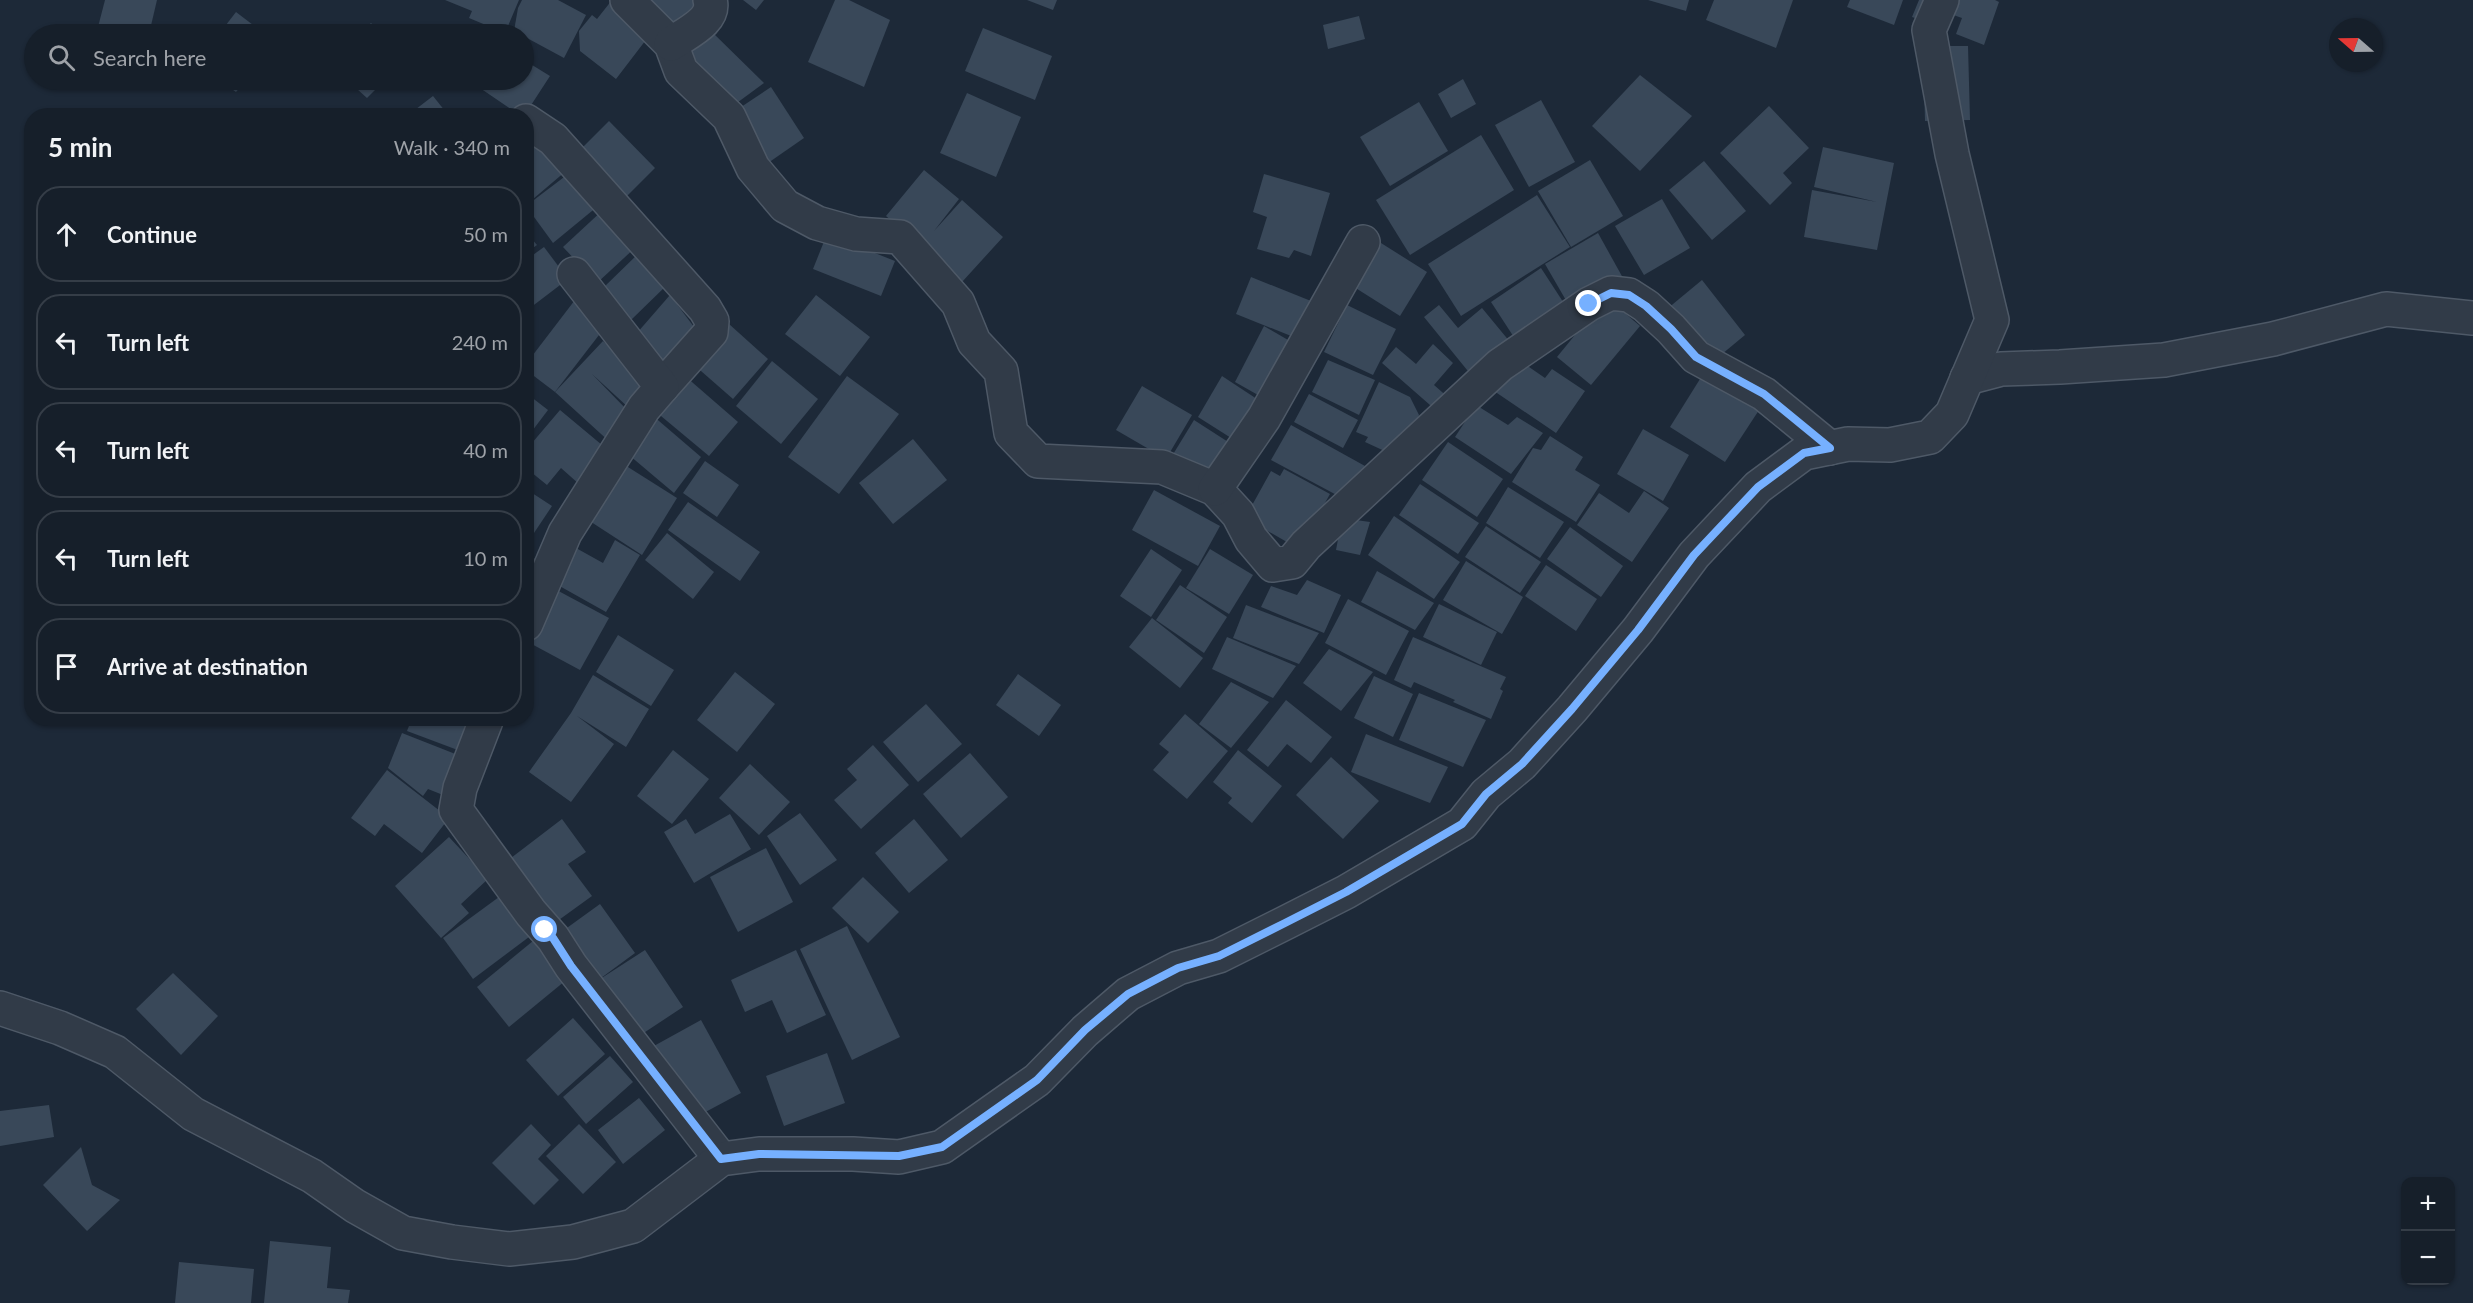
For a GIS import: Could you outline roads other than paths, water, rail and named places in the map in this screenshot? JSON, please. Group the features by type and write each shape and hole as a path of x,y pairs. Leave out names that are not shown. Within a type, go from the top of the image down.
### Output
{"street":[{"path":"627,0 671,44 681,71 729,117 753,168 785,207 817,223 856,234 900,237 958,303 974,342 1001,371 1011,433 1038,461 1162,467 1215,489 1238,514 1251,539 1273,565 1292,562 1315,537 1500,365 1589,304 1611,293 1629,295 1646,306 1696,357 1764,394 1830,448"},
{"path":"671,44 709,17 712,8 710,0"},
{"path":"0,1008 60,1028 115,1052 193,1114 312,1176 355,1206 403,1233 509,1249 573,1242 633,1226 721,1159 759,1154 899,1156 942,1147 1037,1080 1085,1030 1128,994 1178,968 1219,956 1295,918 1364,882 1462,824 1486,794 1522,764 1572,709 1638,630 1694,555 1758,487 1804,453 1848,444 1890,445 1930,437 1952,414 1992,320 1952,154 1929,30 1942,0"},
{"path":"534,127 553,140 705,309 712,321 711,332 644,408 565,533 534,605"},
{"path":"1215,489 1264,418 1363,242"},
{"path":"574,274 662,387"},
{"path":"1967,378 2001,369 2164,360 2272,339 2386,309 2473,318"},
{"path":"484,726 460,788 456,810 531,913 553,938 571,966 721,1159"}]}
